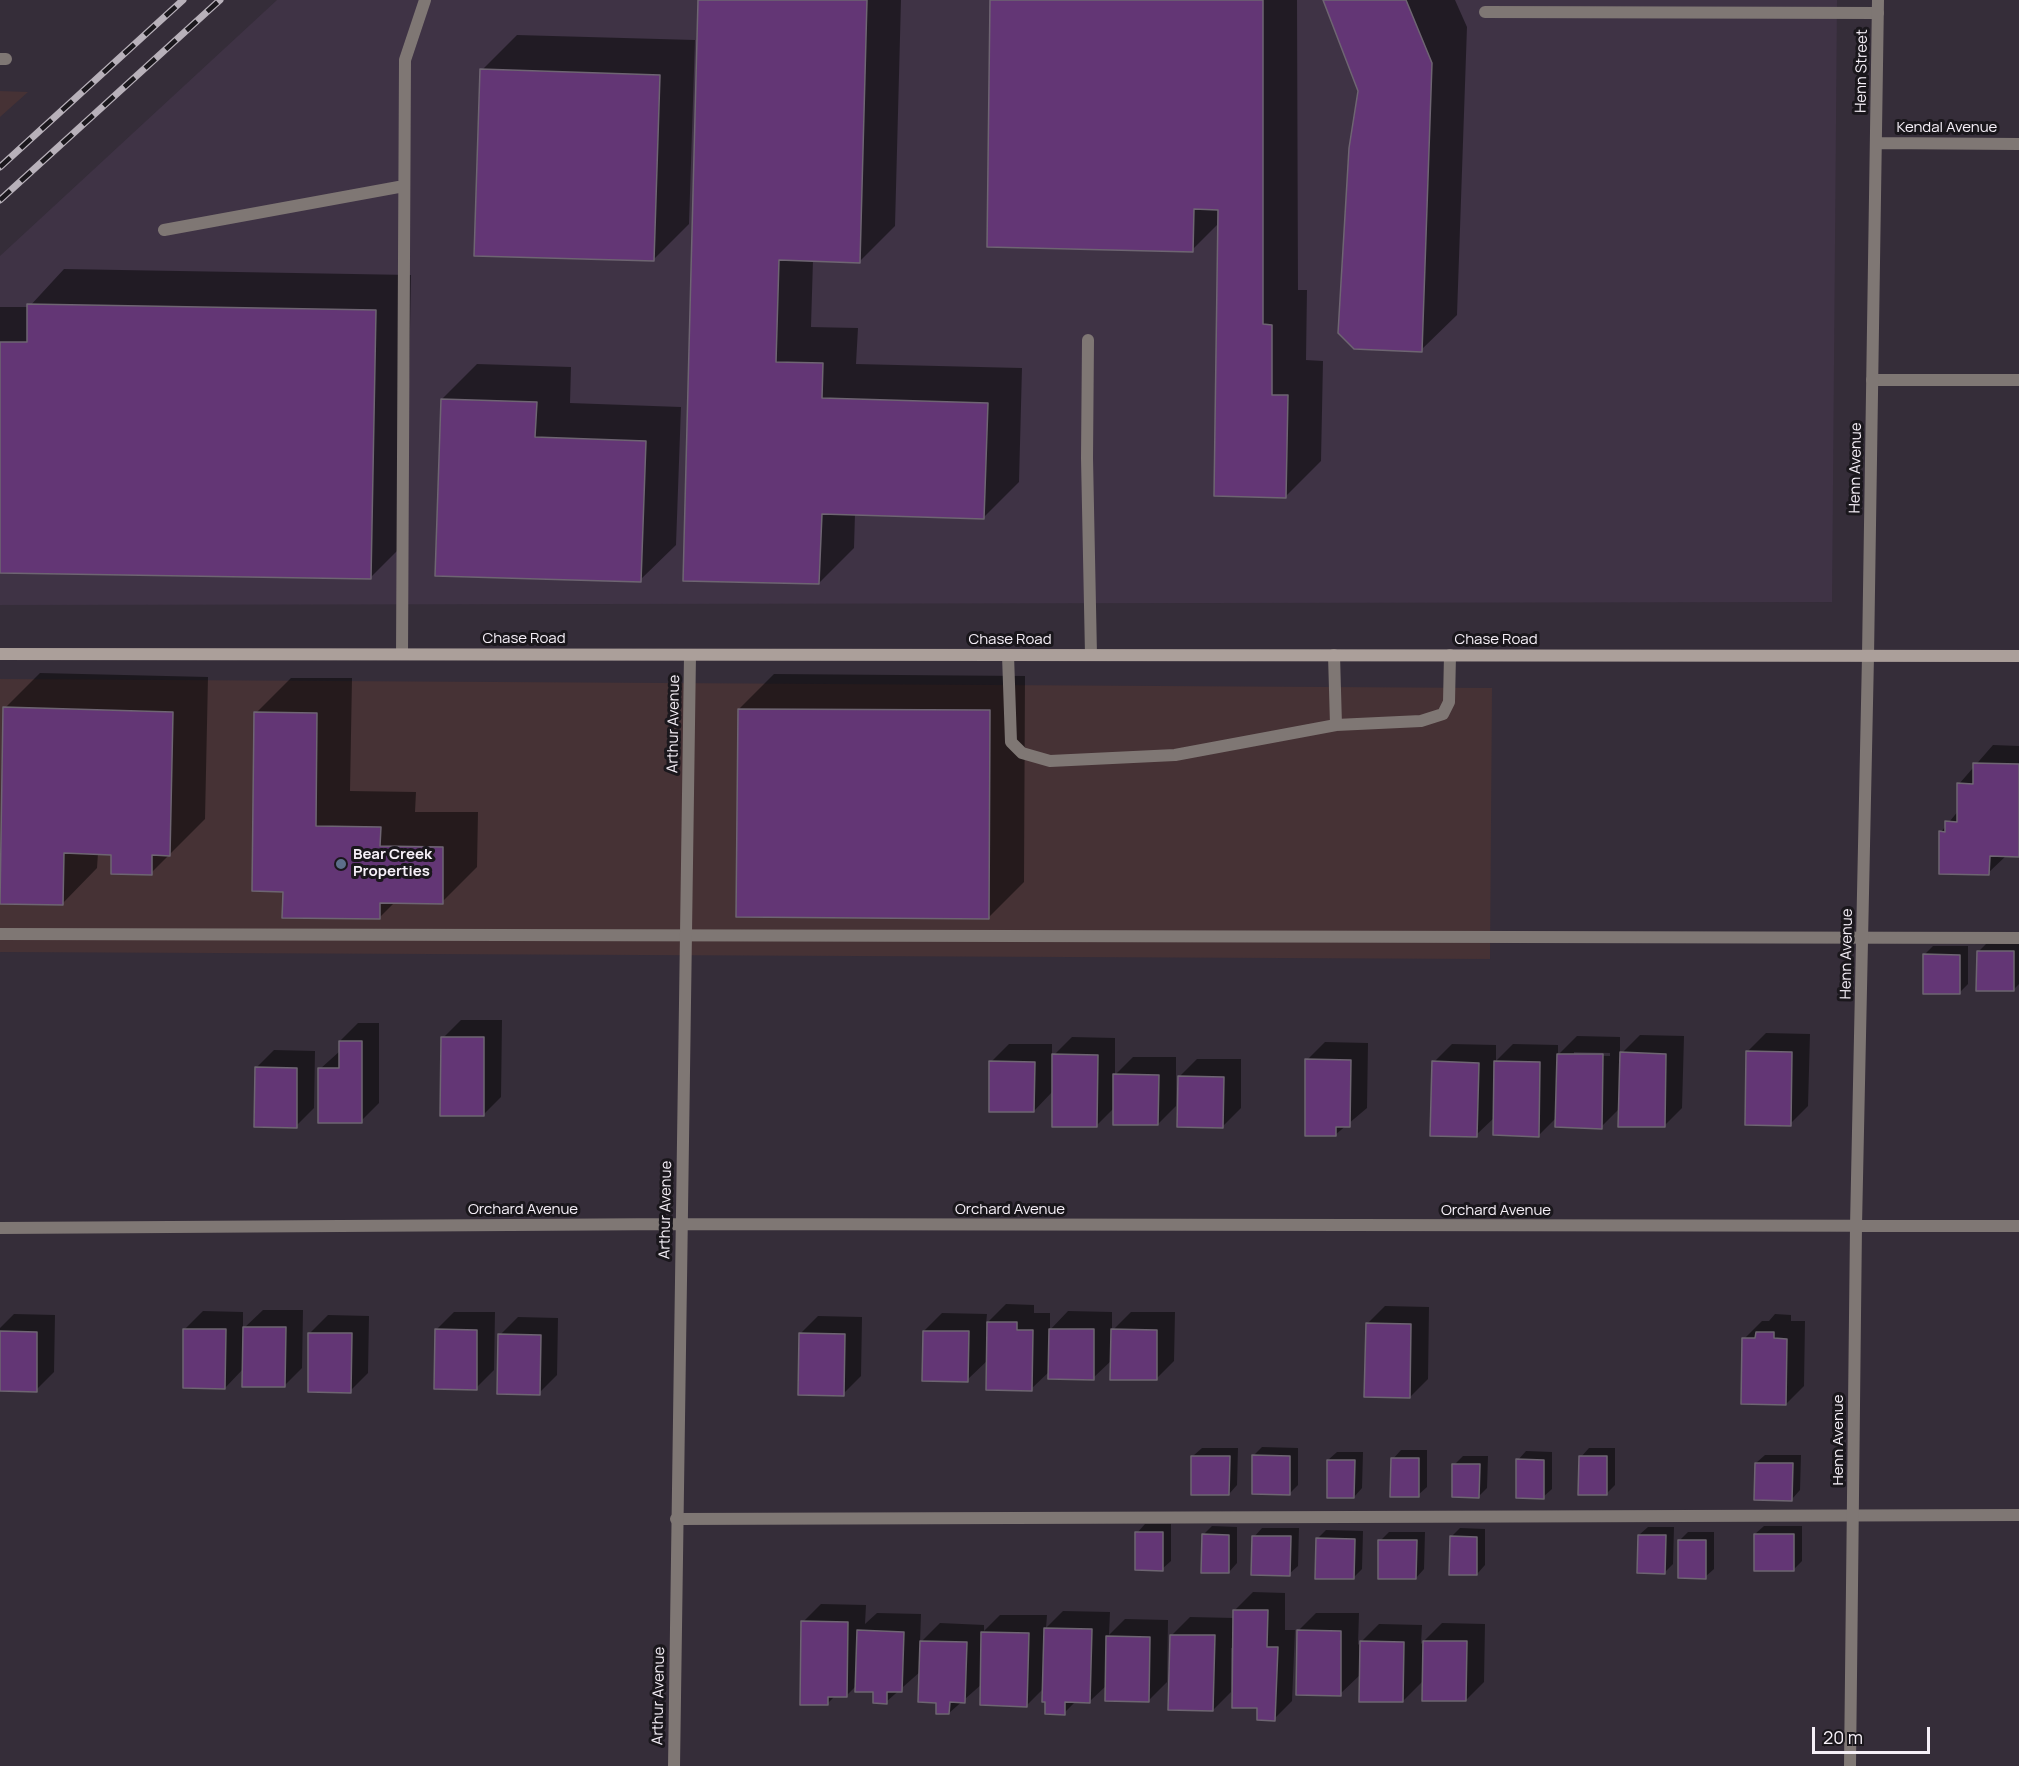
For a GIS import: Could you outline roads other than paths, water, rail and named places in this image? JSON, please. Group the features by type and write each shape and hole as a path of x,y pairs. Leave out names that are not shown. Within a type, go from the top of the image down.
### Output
{"street":[{"path":"402,654 405,60 425,0"},
{"name":"Henn Street","path":"1876,143 1878,0"},
{"path":"1485,12 1878,13"},
{"name":"Kendal Avenue","path":"1876,143 2019,144"},
{"name":"Henn Avenue","path":"1850,1766 1856,1226 1876,143"},
{"path":"164,230 404,186"},
{"path":"1088,340 1087,458 1091,655"},
{"path":"1872,380 2019,380"},
{"name":"Chase Road","path":"0,654 2019,656"},
{"name":"Arthur Avenue","path":"674,1766 680,1224 690,655"},
{"path":"1008,655 1011,742 1022,753 1050,760 1175,755 1336,725 1421,721 1443,714 1449,702 1450,656"},
{"path":"1334,655 1336,725"},
{"path":"0,934 2019,938"},
{"name":"Orchard Avenue","path":"0,1228 680,1224 2019,1226"},
{"path":"676,1519 2019,1515"}],"railway":[{"path":"0,167 183,0"},
{"path":"0,200 220,0"}],"place":[{"name":"Bear Creek Properties","path":"341,864"}]}
